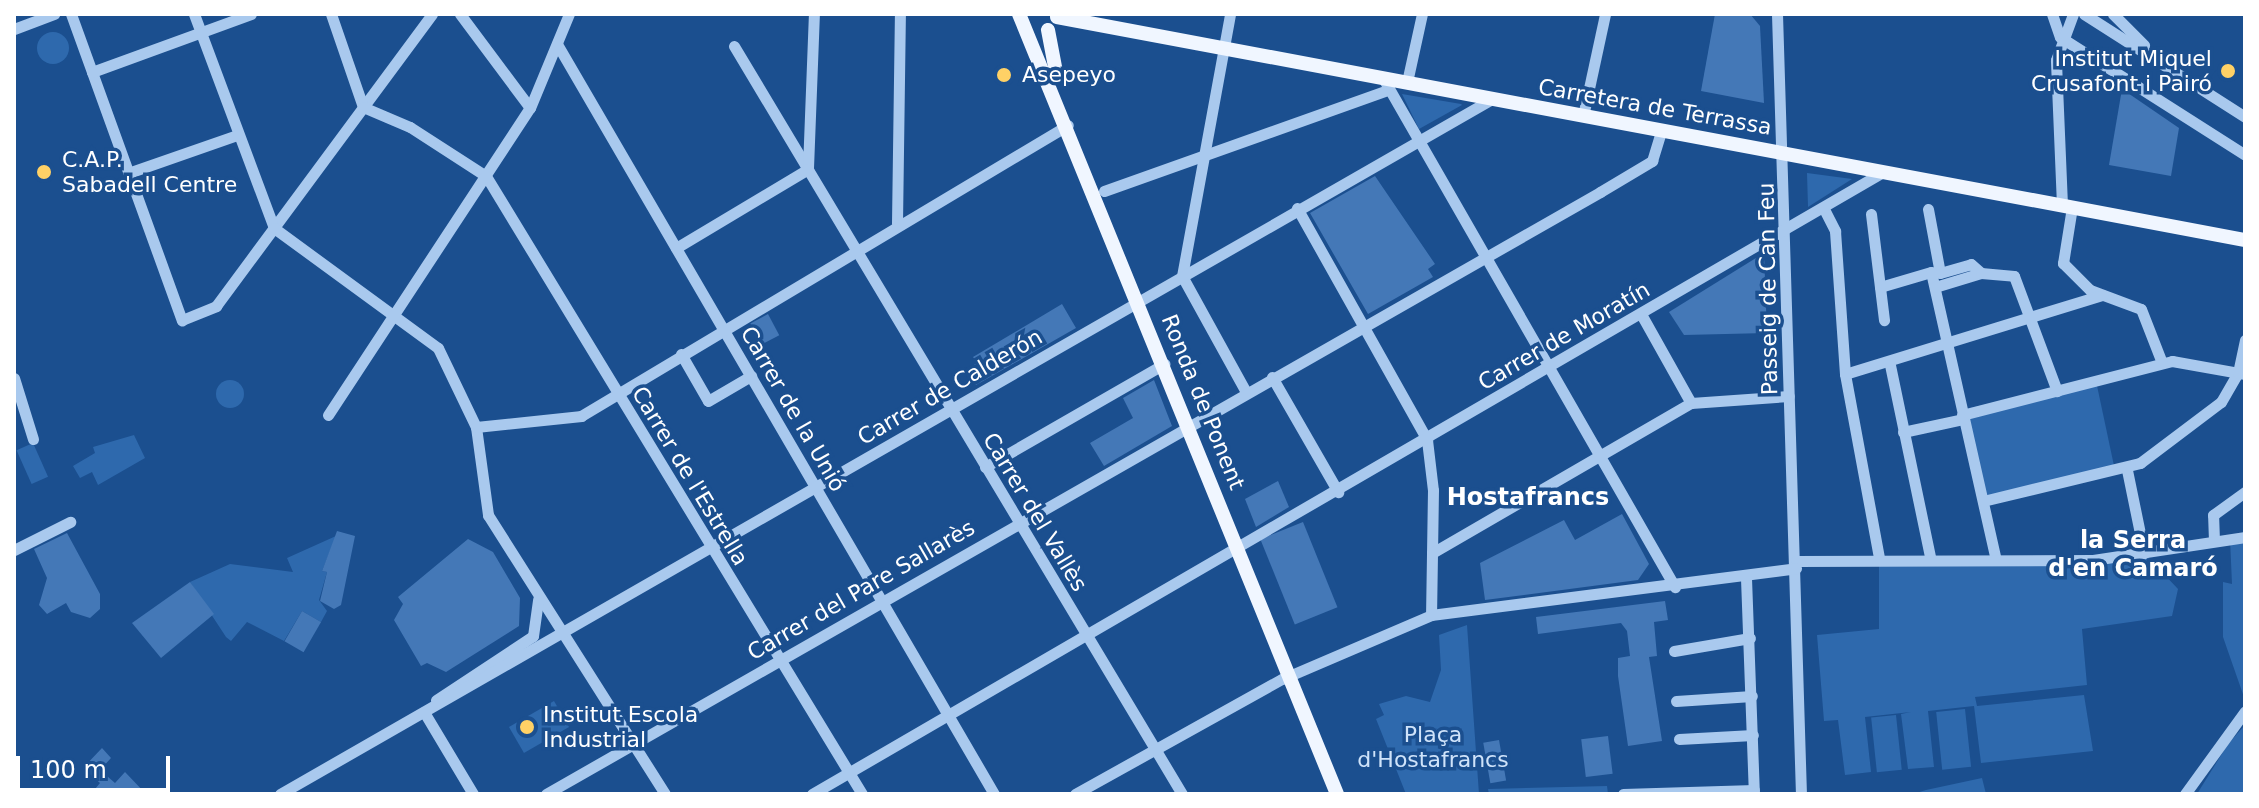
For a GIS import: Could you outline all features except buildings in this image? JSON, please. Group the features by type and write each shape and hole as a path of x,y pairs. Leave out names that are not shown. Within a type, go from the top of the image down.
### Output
{"main road":[{"name":"Carretera de Terrassa","path":"1023,21 1054,20 1224,49 1385,84 1407,82 2245,240"},
{"name":"Ronda de Ponent","path":"1054,20 1051,59 1104,191 1164,364 1192,422"},
{"name":"Ronda de Ponent","path":"1023,21 1143,301 1293,673 1337,794"},
{"name":"Ronda de Ponent","path":"1293,673 1347,794"}],"street":[{"path":"14,29 54,14"},
{"path":"71,14 131,172 182,320 216,306 432,14"},
{"path":"194,14 274,228 396,314 438,348 476,427 488,515 537,598 565,630 665,794"},
{"path":"92,72 251,14"},
{"path":"331,14 363,107 410,127 486,176"},
{"path":"460,14 530,108"},
{"path":"328,415 530,108 569,14"},
{"path":"676,248 808,169 814,14"},
{"path":"897,223 900,14"},
{"path":"1230,14 1201,158 1182,276 1246,392"},
{"path":"1407,82 1422,14"},
{"path":"1583,116 1605,14"},
{"name":"Passeig de Can Feu","path":"1777,14 1786,153 1789,396 1801,794"},
{"path":"2052,14 2060,37 2067,206 2061,259 2081,283 2102,295 2141,309 2162,363"},
{"path":"2060,37 2073,14"},
{"path":"2084,14 2156,56 2245,117"},
{"path":"2113,14 2156,56"},
{"path":"2060,37 2245,155"},
{"name":"Carrer de la Unió","path":"557,44 994,794"},
{"name":"Carrer del Vallès","path":"734,46 1182,794"},
{"path":"1104,191 1201,158 1385,84 1675,587"},
{"name":"Carrer de Calderón","path":"281,794 1143,301 1297,208 1492,99"},
{"path":"476,427 568,422 897,223 1068,125"},
{"name":"Carrer del Pare Sallarès","path":"546,794 1652,161 1661,132"},
{"path":"131,172 237,135"},
{"name":"Carrer de Moratín","path":"812,794 1264,536 1883,172"},
{"name":"Carrer de l'Estrella","path":"486,176 862,794"},
{"path":"1297,208 1427,440 1432,553 1431,615"},
{"path":"1824,209 1835,231 1841,273 1845,374 1879,557"},
{"path":"1928,209 1935,287 1995,556"},
{"path":"1871,214 1884,320"},
{"path":"1880,287 1971,264 1981,273"},
{"path":"1935,287 1981,273 2014,276 2057,391"},
{"path":"1845,374 1890,365 2102,295"},
{"path":"1641,314 1694,402"},
{"path":"1983,501 2127,470 2221,402 2242,374 2245,340"},
{"path":"681,354 708,401 751,376"},
{"path":"1903,432 2162,363 2242,374"},
{"path":"985,467 1164,364"},
{"path":"1890,365 1930,557"},
{"path":"1272,377 1338,492"},
{"path":"14,378 33,439"},
{"path":"1432,553 1694,402 1789,396"},
{"path":"2127,470 2144,553"},
{"path":"2214,541 2213,515 2245,492"},
{"path":"19,548 70,522"},
{"path":"1075,794 1293,673 1431,615 1746,578 1796,564 1879,557 1995,556 2070,561 2245,537"},
{"path":"1623,793 1754,792 1746,578"},
{"path":"533,636 537,598"},
{"name":"Carrer de Calderón","path":"424,712 447,689 533,636 565,630"},
{"path":"1674,651 1750,638"},
{"path":"1676,701 1752,696"},
{"path":"2185,794 2245,711"},
{"path":"424,712 473,794"},
{"path":"1679,739 1753,735"}],"green space":[{"path":"53,32 64,37 69,48 64,59 53,64 42,59 37,48 42,37"},
{"path":"1402,94 1461,104 1462,105 1419,129"},
{"path":"1807,173 1852,179 1808,207"},
{"path":"230,380 240,384 244,394 240,404 230,408 220,404 216,394 220,384"},
{"path":"2096,381 2115,472 1980,501 1961,410"},
{"path":"134,435 145,458 98,485 92,472 80,478 73,466 95,453 93,447"},
{"path":"33,443 48,477 32,484 17,450"},
{"path":"336,536 322,571 327,572 319,600 327,611 321,622 302,611 284,641 247,622 231,641 190,582 230,564 293,572 287,558"},
{"path":"2245,537 2245,700 2223,637 2223,582 2232,584 2230,539"},
{"path":"2144,553 2178,589 2172,616 2082,629 2087,685 1975,697 1977,706 2084,695 2093,751 1981,763 1974,706 1928,711 1934,767 1908,769 1901,714 1911,712 1865,717 1871,772 1845,775 1838,720 1824,721 1817,635 1879,629 1879,557 2070,561"},
{"name":"Plaça d'Hostafrancs","path":"1467,625 1479,794 1406,794 1376,719 1384,715 1379,704 1406,696 1430,702 1441,670 1439,635"},
{"path":"554,701 569,727 524,753 509,727"},
{"path":"1965,709 1971,767 1942,770 1936,712"},
{"path":"1896,715 1902,770 1877,772 1871,718"},
{"path":"2245,725 2245,794 2197,794 2228,744"},
{"path":"1982,778 1986,794 1913,794 1926,790"},
{"path":"1607,786 1608,794 1489,794 1488,789"}],"place":[{"name":"Institut Miquel Crusafont i Pairó","path":"2228,71"},
{"name":"Asepeyo","path":"1004,75"},
{"name":"C.A.P. Sabadell Centre","path":"44,172"},
{"name":"Institut Escola Industrial","path":"527,727"}],"district":[{"name":"Hostafrancs","path":"1528,498"},
{"name":"la Serra d'en Camaró","path":"2133,555"}]}
